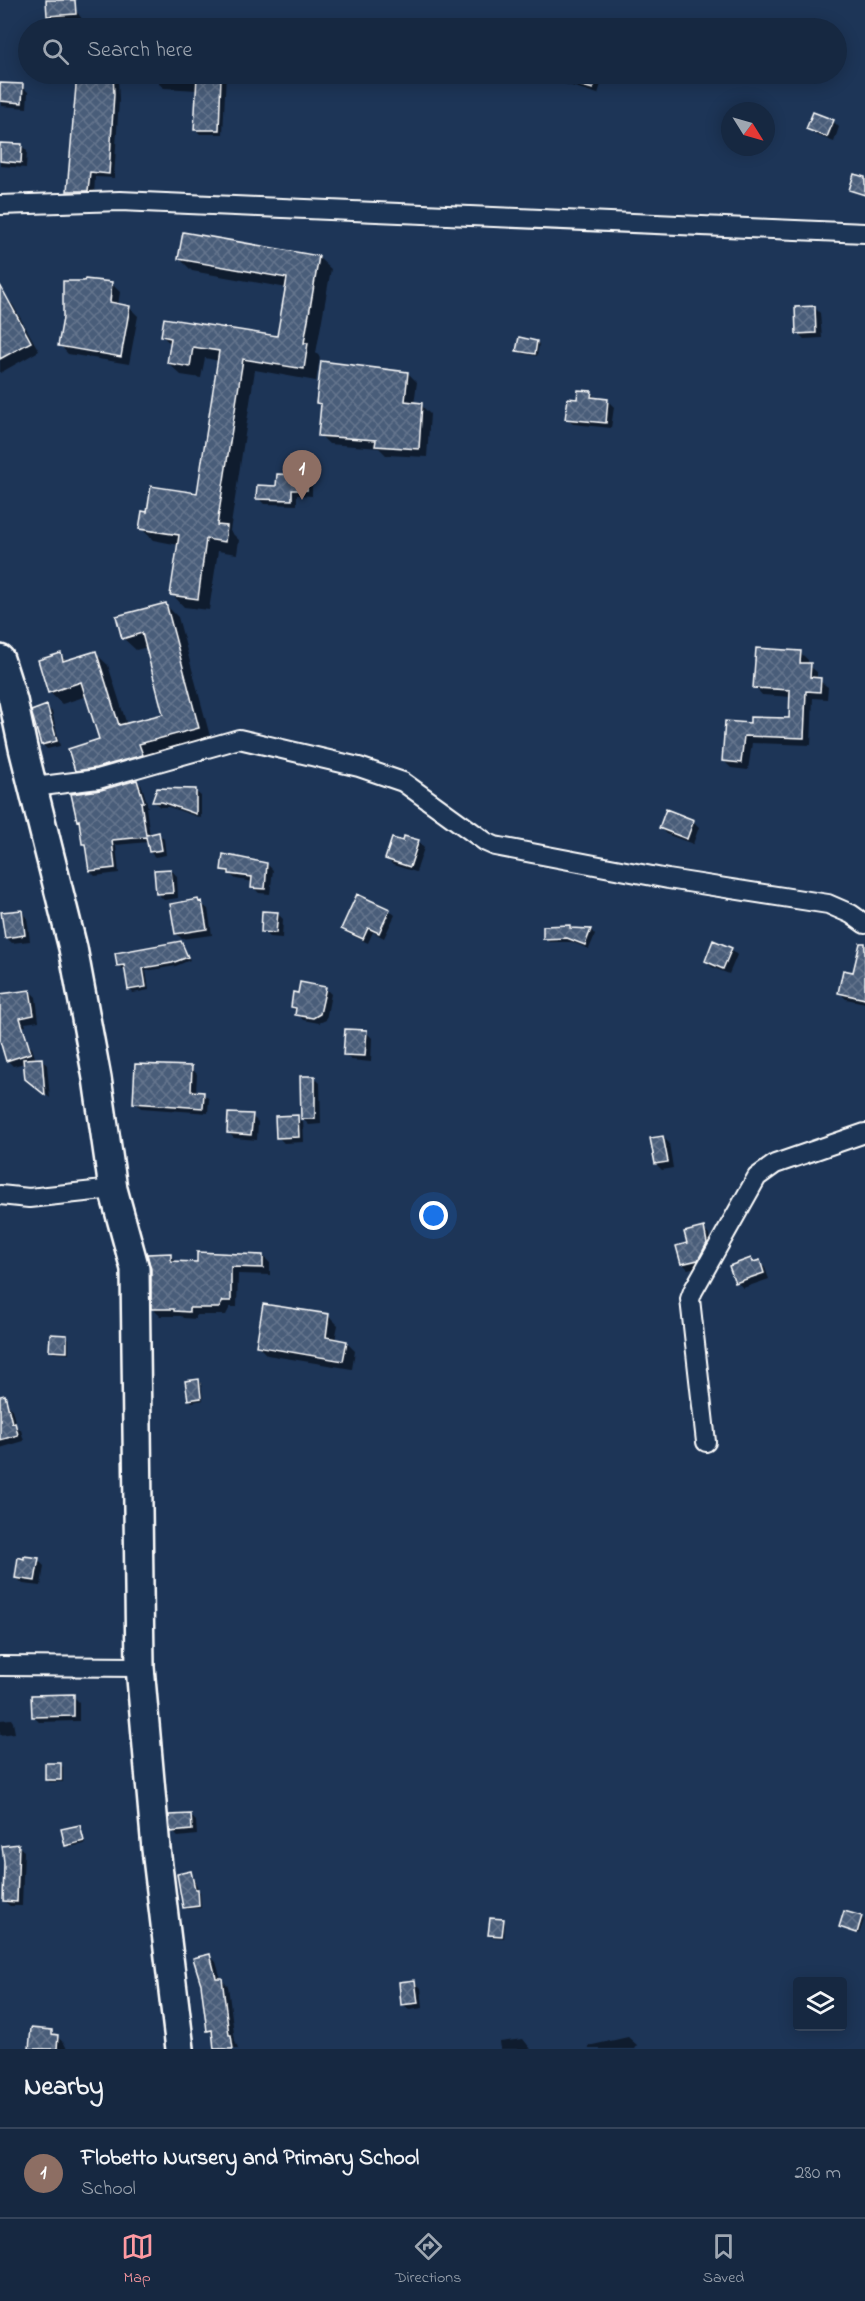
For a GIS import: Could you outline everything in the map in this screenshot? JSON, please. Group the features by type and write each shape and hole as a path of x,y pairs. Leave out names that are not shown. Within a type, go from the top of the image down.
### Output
{"main road":[{"path":"0,659 13,700 73,948 97,1078 113,1189 135,1269 140,1667 156,1849 180,2049"}],"street":[{"path":"0,205 120,201 865,232"},
{"path":"34,787 98,779 238,739 359,767 404,782 486,842 495,846 668,879 828,904 851,914 865,924"},
{"path":"706,1442 690,1299 693,1291 757,1177 775,1164 865,1133"},
{"path":"0,1196 29,1198 113,1189"},
{"path":"0,1666 140,1667"}],"building":[{"path":"46,0 75,0 76,14 47,16"},
{"path":"0,83 23,84 22,103 0,101"},
{"path":"76,84 114,84 109,174 90,172 88,191 67,191"},
{"path":"197,84 221,84 219,130 194,130"},
{"path":"576,84 594,84 593,89"},
{"path":"813,112 834,120 827,137 806,129"},
{"path":"0,143 22,144 21,163 0,161"},
{"path":"854,174 865,177 865,195 849,190"},
{"path":"183,232 319,256 304,343 308,343 304,369 243,359 217,525 227,526 225,542 206,539 198,599 170,595 179,535 139,529 142,511 147,512 151,486 197,493 219,351 193,347 190,367 167,363 171,338 161,336 164,318 277,336 287,278 178,259"},
{"path":"85,279 112,282 110,302 130,306 121,357 58,346 63,318 63,281 84,281"},
{"path":"0,285 31,342 0,359"},
{"path":"815,306 816,333 796,334 795,307"},
{"path":"519,337 537,341 535,354 516,351"},
{"path":"321,361 408,372 405,401 422,403 419,449 375,446 376,440 318,436 321,404 316,403"},
{"path":"578,390 592,391 591,397 608,399 606,423 565,419 568,398 577,399"},
{"path":"277,474 307,475 307,490 292,490 292,500 256,499 257,485 276,486"},
{"path":"166,603 199,728 139,744 143,755 96,768 75,771 68,749 99,739 81,682 48,693 38,660 61,653 63,661 96,651 119,725 163,714 142,633 122,639 116,616"},
{"path":"756,648 801,651 800,663 811,663 810,677 821,678 820,692 806,691 804,738 744,736 741,763 722,761 725,721 750,723 750,717 789,718 790,690 753,688"},
{"path":"47,705 57,741 41,745 31,711"},
{"path":"137,780 144,802 141,802 146,835 159,832 162,850 149,852 146,837 112,840 115,868 89,871 85,844 82,844 79,820 77,821 71,794 101,790"},
{"path":"157,788 196,789 196,814 162,802 152,802"},
{"path":"666,809 694,820 687,839 659,828"},
{"path":"404,836 419,840 410,867 385,859 392,838 403,841"},
{"path":"223,854 267,863 265,889 251,888 252,877 229,874 229,871 221,870"},
{"path":"171,869 173,893 156,894 154,870"},
{"path":"357,894 390,909 379,933 368,928 363,939 341,929"},
{"path":"198,899 199,902 202,901 207,929 175,934 170,904"},
{"path":"22,910 25,935 5,938 1,912"},
{"path":"262,911 278,912 276,933 261,932"},
{"path":"570,925 570,928 591,929 585,945 567,938 543,939 543,926"},
{"path":"713,940 732,948 723,969 705,961"},
{"path":"181,941 188,957 172,963 143,968 146,987 128,990 124,965 117,966 115,953"},
{"path":"860,943 865,943 865,999 838,993 843,970 853,972"},
{"path":"300,982 326,987 320,1014 313,1018 295,1015 296,1008 291,1007 293,992 298,993"},
{"path":"30,990 34,1015 20,1018 31,1053 6,1061 0,1041 0,994"},
{"path":"345,1029 367,1030 365,1056 343,1055"},
{"path":"42,1058 45,1095 25,1079 23,1059"},
{"path":"135,1064 192,1066 191,1091 204,1092 203,1108 133,1103"},
{"path":"300,1076 315,1076 315,1119 301,1119"},
{"path":"228,1113 253,1114 251,1135 227,1133"},
{"path":"298,1115 299,1137 276,1138 275,1116"},
{"path":"663,1136 668,1162 655,1164 650,1138"},
{"path":"704,1227 707,1243 698,1260 681,1264 676,1246 687,1243 684,1232"},
{"path":"197,1252 263,1255 263,1268 231,1267 231,1301 223,1301 219,1308 189,1308 189,1312 174,1311 174,1309 151,1309 151,1269 147,1254 171,1253 171,1261 197,1262"},
{"path":"751,1258 753,1262 760,1260 764,1273 735,1283 729,1266"},
{"path":"263,1304 329,1314 326,1337 347,1341 343,1361 256,1346"},
{"path":"50,1334 67,1335 67,1352 49,1351"},
{"path":"199,1379 201,1398 188,1400 185,1381"},
{"path":"5,1395 12,1423 15,1422 18,1435 0,1440 0,1396"},
{"path":"24,1556 39,1558 35,1581 15,1578 18,1557 24,1559"},
{"path":"74,1694 74,1716 32,1717 31,1695"},
{"path":"45,1763 61,1763 61,1780 45,1780"},
{"path":"191,1814 192,1830 170,1832 169,1815"},
{"path":"80,1825 84,1841 65,1846 61,1829"},
{"path":"19,1844 17,1902 3,1901 2,1846"},
{"path":"191,1871 195,1889 198,1889 199,1906 183,1908 177,1874"},
{"path":"844,1911 862,1916 857,1933 839,1927"},
{"path":"490,1918 504,1919 502,1936 488,1935"},
{"path":"210,1954 216,1978 222,1978 229,2035 231,2035 233,2049 214,2049 212,2030 207,2031 201,1984 193,1958"},
{"path":"415,1980 418,2003 401,2005 399,1982"},
{"path":"31,2028 52,2030 52,2034 58,2035 57,2049 29,2049"}],"place":[{"name":"Flobetto Nursery and Primary School","path":"302,500"}]}
